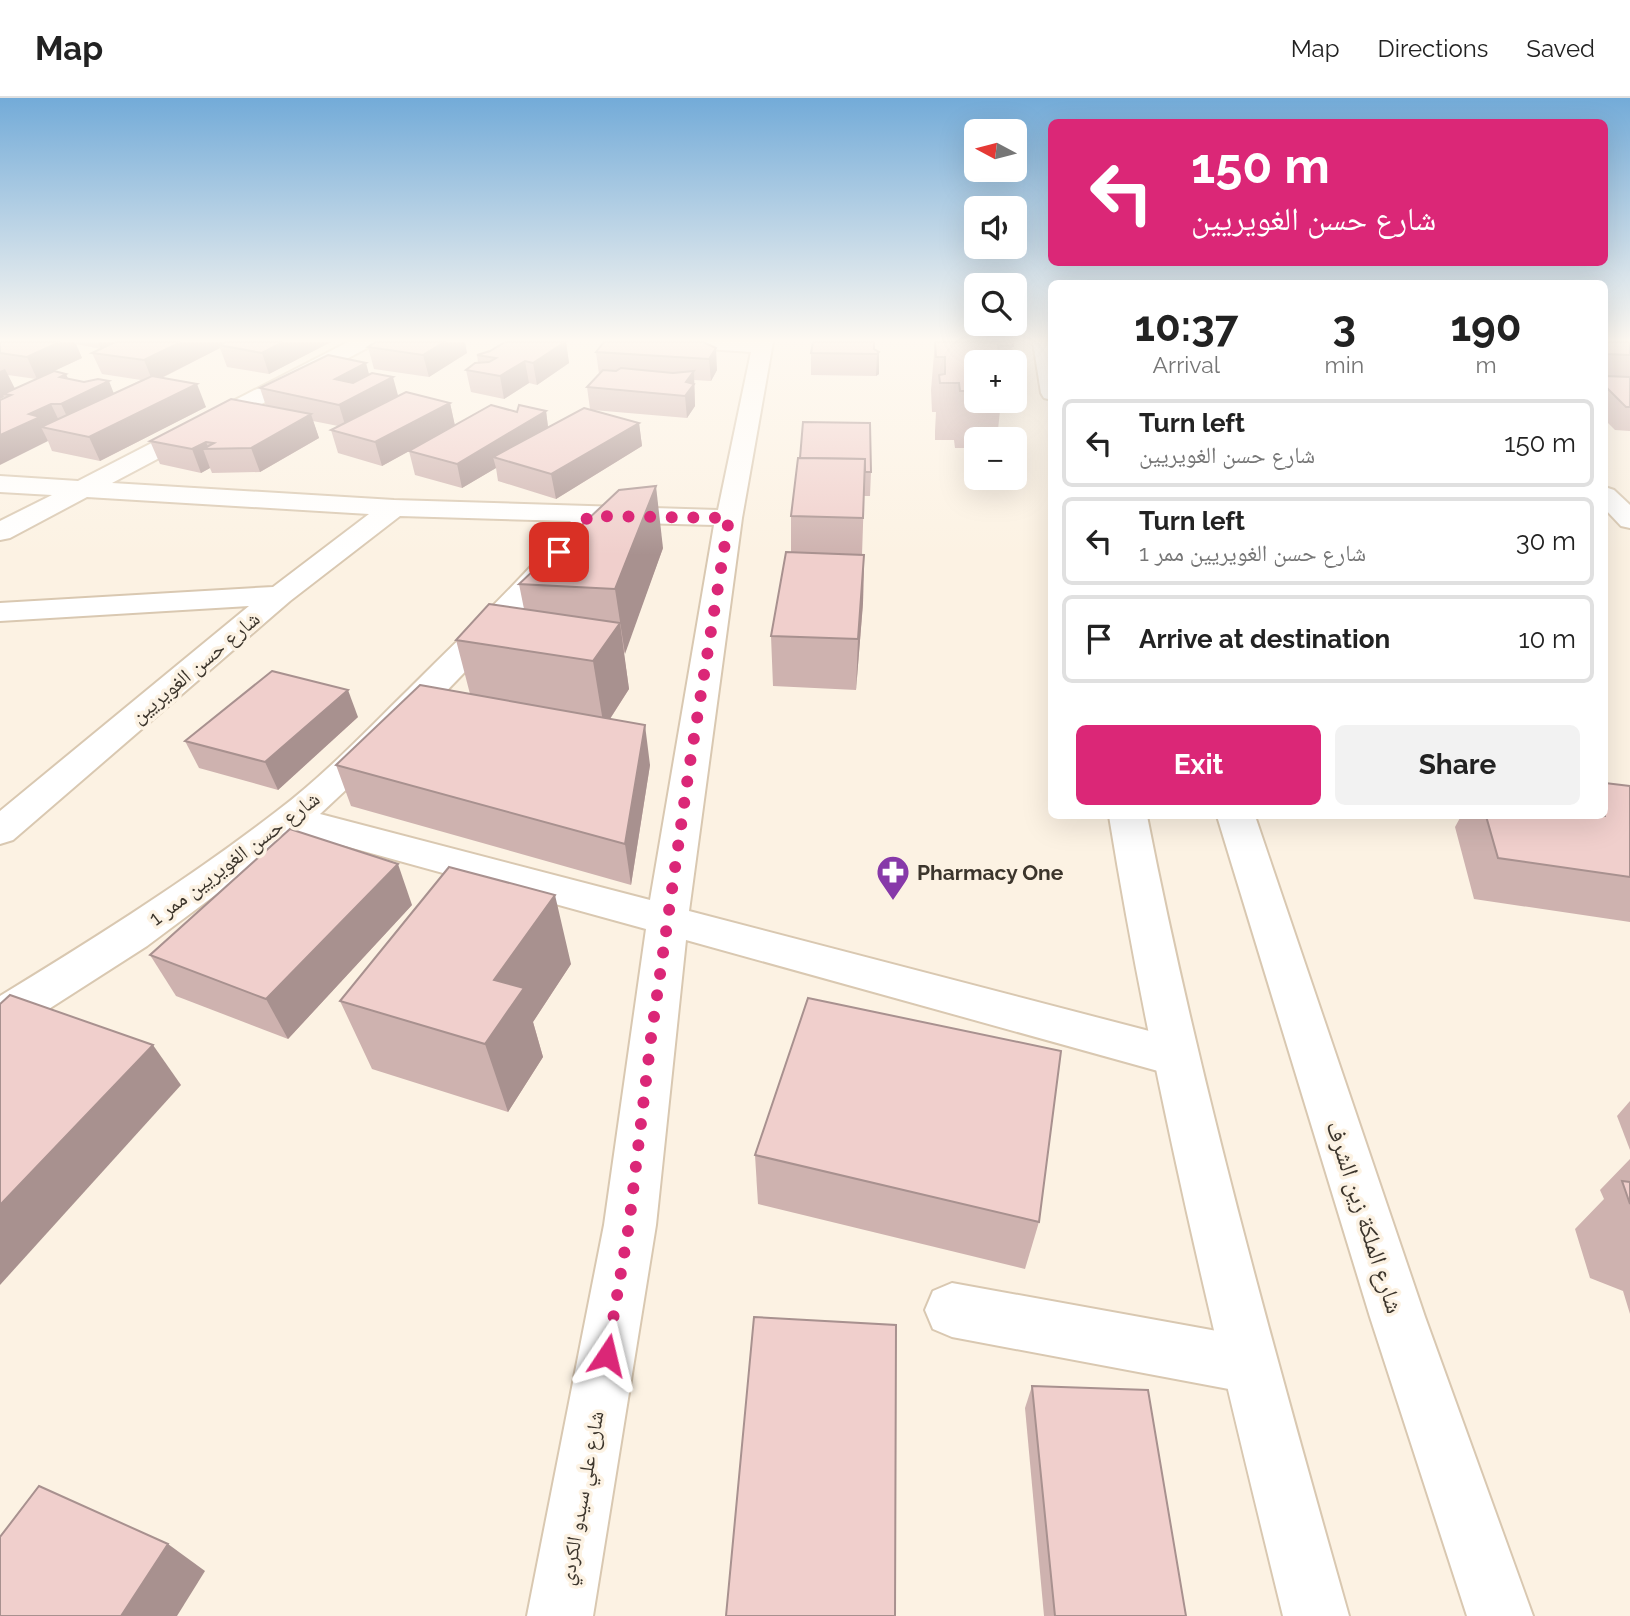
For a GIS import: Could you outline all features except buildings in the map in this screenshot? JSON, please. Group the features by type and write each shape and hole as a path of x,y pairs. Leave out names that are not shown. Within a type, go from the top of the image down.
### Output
{"street":[{"path":"0,532 228,413"},
{"name":"شارع علي سيدو الكردي","path":"560,1616 629,1225 651,1038 689,769 729,518 749,413"},
{"path":"0,484 394,508 589,516 729,518"},
{"path":"1608,498 1630,520"},
{"name":"شارع حسن الغويريين","path":"0,831 280,595 394,508"},
{"name":"شارع حسن الغويريين ممر 1","path":"0,1018 132,935 292,819 354,763 491,625 547,567 589,516"},
{"path":"1,612 280,595"},
{"path":"292,819 1176,1056"},
{"path":"1128,819 1139,883 1176,1056 1250,1365 1316,1616"},
{"name":"شارع الملكة زين الشرف","path":"1237,819 1341,1146 1459,1503 1500,1616"},
{"path":"952,1310 1250,1365"}],"place":[{"name":"Pharmacy One","path":"893,902"}],"route":[{"path":"559,552 589,516 729,518 689,769 651,1038 629,1225 607,1355"}]}
